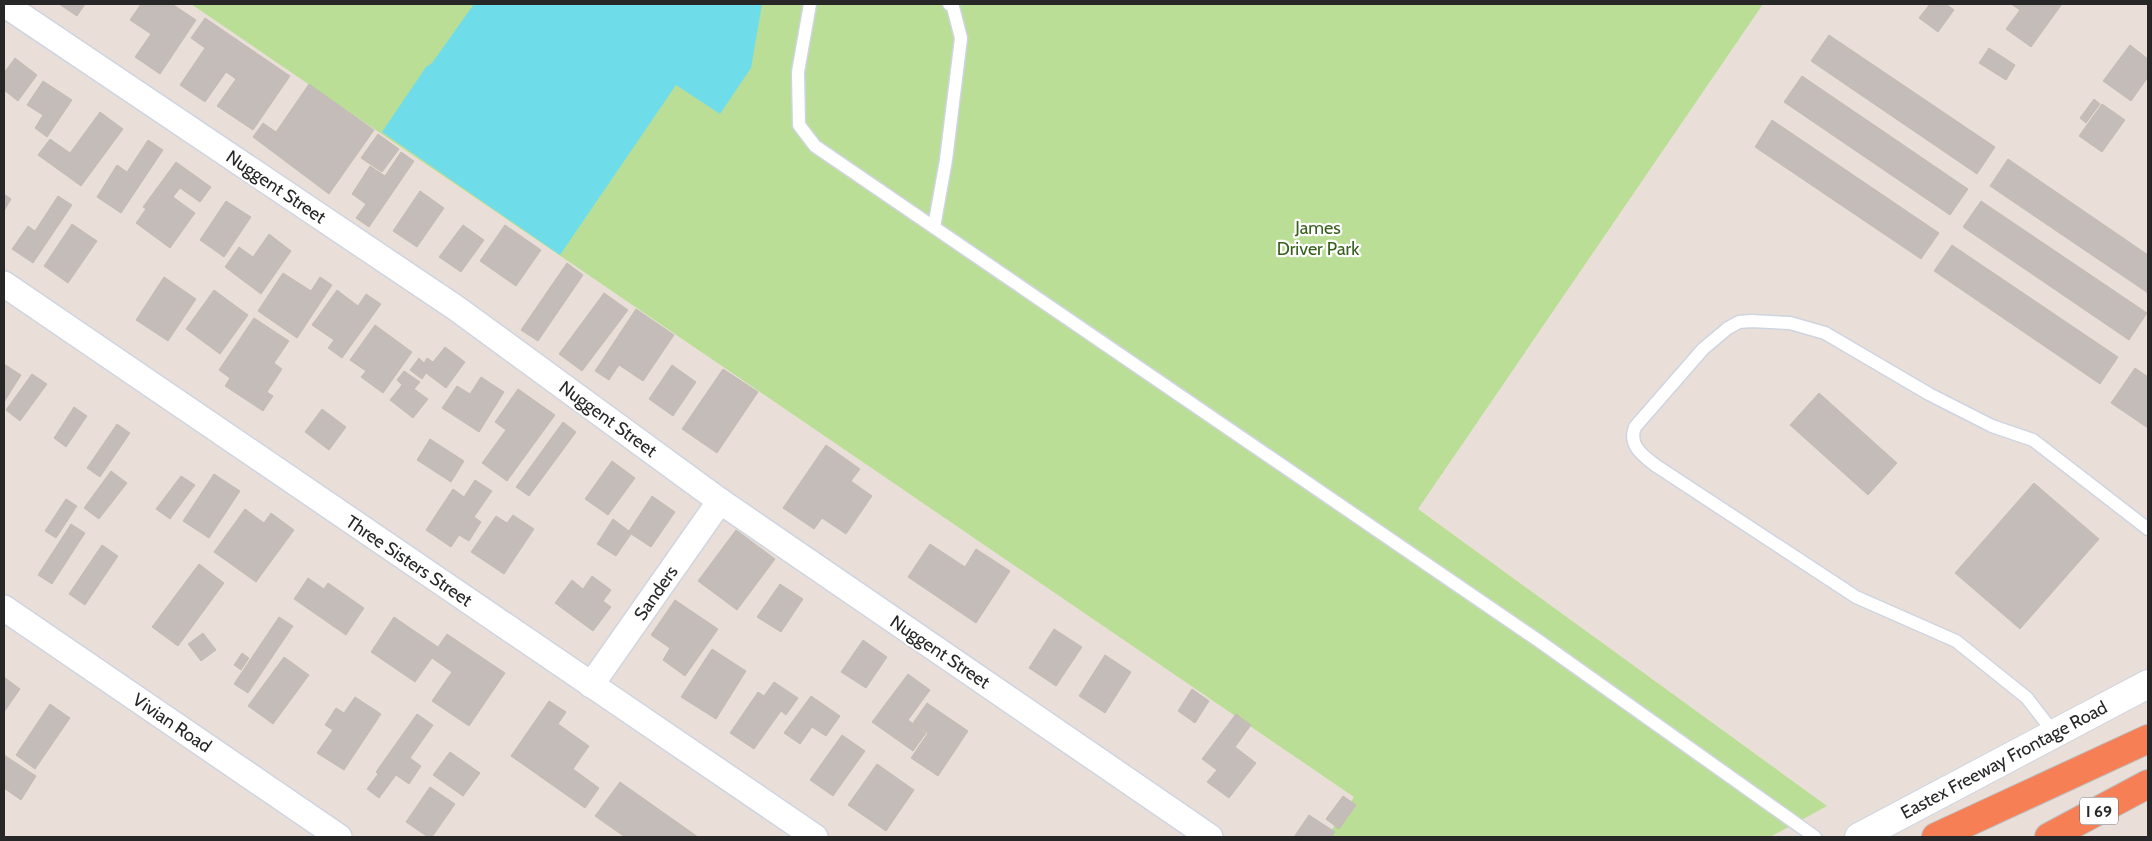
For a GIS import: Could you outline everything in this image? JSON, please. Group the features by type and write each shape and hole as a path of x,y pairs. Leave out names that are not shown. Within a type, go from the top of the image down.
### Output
{"highway":[{"path":"1936,837 2148,739"},
{"name":"I 69","path":"2049,837 2148,784"}],"main road":[{"name":"Eastex Freeway Frontage Road","path":"1859,837 2148,684"}],"street":[{"name":"Nuggent Street","path":"4,4 456,308 720,501 1210,837"},
{"name":"Three Sisters Street","path":"4,284 815,837"},
{"name":"Sanders","path":"591,685 720,501"},
{"name":"Vivian Road","path":"4,608 339,837"}],"lane":[{"path":"810,4 798,72 799,125 815,146 1539,641 1815,837"},
{"path":"934,227 946,160 961,38 953,7 948,4"},
{"path":"2054,733 2027,698 1956,640 1856,597 1655,465 1636,449 1633,442 1635,427 1703,349 1728,328 1740,322 1751,321 1790,323 1825,333 1929,394 1992,426 2033,440 2148,529"}],"green space":[{"name":"James Driver Park","path":"191,4 1763,4 1418,509 1827,806 1770,837 1327,837 1354,797"}],"water":[{"path":"474,4 762,4 751,68 720,114 676,85 560,255 382,132 426,67 432,63"}],"building":[{"path":"59,4 85,4 77,16"},
{"path":"141,4 172,4 196,20 160,74 135,57 151,34 130,20"},
{"path":"1930,4 1946,4 1954,10 1938,32 1919,18"},
{"path":"2011,4 2062,4 2031,47 2006,29 2020,10"},
{"path":"205,18 290,76 253,130 217,106 236,79 226,72 205,102 180,85 205,48 191,38"},
{"path":"1829,35 1995,147 1977,174 1811,61"},
{"path":"2130,45 2148,59 2148,77 2131,101 2103,81"},
{"path":"1989,48 2015,65 2006,80 1979,63"},
{"path":"15,58 37,75 18,101 4,90 4,73"},
{"path":"1802,76 1968,189 1950,215 1784,102"},
{"path":"43,81 72,100 47,137 35,128 43,115 27,105"},
{"path":"309,84 374,130 329,194 253,137 263,123 276,132"},
{"path":"2094,99 2100,104 2086,123 2080,118"},
{"path":"2102,104 2125,120 2102,152 2079,136"},
{"path":"100,112 123,129 81,186 38,155 50,139 70,153"},
{"path":"1772,120 1939,233 1921,259 1755,147"},
{"path":"378,134 399,149 382,172 361,158"},
{"path":"148,140 163,150 121,213 97,197 117,165 127,172"},
{"path":"401,152 414,161 369,227 356,218 366,204 352,194 370,166 385,176"},
{"path":"2008,159 2148,255 2148,293 1990,186"},
{"path":"176,162 211,187 200,202 180,188 173,197 195,213 170,248 136,223 146,209 143,207"},
{"path":"420,191 444,208 417,247 393,231"},
{"path":"4,194 11,199 4,211"},
{"path":"58,196 72,205 33,263 12,249 28,226 35,231"},
{"path":"226,201 251,217 224,257 200,240"},
{"path":"1981,201 2147,313 2129,340 1963,227"},
{"path":"72,224 97,241 68,283 44,266"},
{"path":"463,225 484,240 461,272 439,257"},
{"path":"505,225 541,250 516,286 480,261"},
{"path":"269,234 291,251 261,294 225,267 239,247 253,257"},
{"path":"1952,245 2118,357 2100,384 1934,271"},
{"path":"567,263 583,275 538,341 521,330"},
{"path":"283,273 311,291 320,277 332,285 297,338 258,311"},
{"path":"164,277 196,299 168,341 136,320"},
{"path":"214,290 248,315 220,354 186,329"},
{"path":"337,290 358,306 366,294 381,304 342,358 328,348 334,340 312,325"},
{"path":"604,293 628,310 582,371 559,354"},
{"path":"636,309 674,335 643,381 619,365 609,380 595,371"},
{"path":"254,318 289,341 274,363 282,369 267,392 273,396 263,411 225,386 230,378 219,370"},
{"path":"375,325 412,352 383,393 361,377 366,371 350,360"},
{"path":"445,347 465,362 446,388 426,373 422,379 410,370 419,358 424,363 427,358 433,362"},
{"path":"4,364 21,375 4,402"},
{"path":"672,365 696,382 673,416 649,399"},
{"path":"2135,368 2148,377 2148,428 2111,403"},
{"path":"723,369 758,392 717,453 682,429"},
{"path":"404,371 420,382 414,389 428,399 413,418 390,400 402,385 397,380"},
{"path":"32,374 47,384 20,421 6,410"},
{"path":"481,377 504,392 479,432 442,408 457,386 470,394"},
{"path":"518,389 555,415 507,481 482,463 506,430 495,422"},
{"path":"1819,393 1897,463 1868,495 1790,425"},
{"path":"74,407 87,416 66,447 54,438"},
{"path":"322,409 346,427 329,450 305,432"},
{"path":"563,422 576,432 529,496 516,487"},
{"path":"117,424 130,433 100,477 87,468"},
{"path":"430,439 464,461 451,482 417,460"},
{"path":"826,445 860,469 851,481 872,496 846,534 822,518 814,529 783,508"},
{"path":"612,461 635,478 608,515 585,499"},
{"path":"111,471 127,483 99,519 84,508"},
{"path":"214,474 240,491 209,538 183,521"},
{"path":"181,476 195,485 170,519 156,509"},
{"path":"475,480 492,491 474,517 481,522 469,541 459,535 451,547 426,530 453,489 464,497"},
{"path":"2034,483 2099,539 2020,629 1955,573"},
{"path":"652,496 675,512 651,547 631,534 616,556 597,544 613,519 629,531"},
{"path":"66,499 77,506 56,538 45,531"},
{"path":"245,509 264,523 271,513 294,530 256,582 214,552"},
{"path":"513,515 534,529 504,574 471,552 496,516 507,523"},
{"path":"71,524 85,533 52,584 38,575"},
{"path":"736,530 775,559 737,610 698,581"},
{"path":"930,544 965,567 976,549 1010,571 976,623 908,577"},
{"path":"102,545 118,556 85,605 69,594"},
{"path":"199,564 224,583 178,646 152,627"},
{"path":"592,576 611,590 603,601 611,607 593,631 555,603 572,580 583,589"},
{"path":"308,578 324,589 328,583 364,608 346,635 294,599"},
{"path":"780,584 803,599 781,632 757,617"},
{"path":"675,600 718,629 685,676 663,660 670,648 651,635"},
{"path":"279,617 293,626 248,693 234,684"},
{"path":"394,617 438,647 447,634 505,673 469,726 432,701 452,672 432,658 415,682 371,652"},
{"path":"1054,629 1082,647 1056,686 1029,668"},
{"path":"203,633 216,650 201,661 188,644"},
{"path":"863,640 887,657 866,688 841,672"},
{"path":"712,649 746,671 716,719 681,697"},
{"path":"242,653 249,658 241,670 234,665"},
{"path":"1105,655 1131,672 1105,713 1079,696"},
{"path":"284,657 309,675 273,724 248,706"},
{"path":"908,674 930,690 908,720 926,733 913,751 872,722"},
{"path":"4,677 20,689 4,712"},
{"path":"774,682 798,698 786,715 781,711 754,749 730,733 758,692 764,696"},
{"path":"1192,689 1209,701 1195,723 1178,711"},
{"path":"811,696 840,716 826,736 812,727 800,744 784,733"},
{"path":"355,697 381,714 344,770 317,753 333,730 325,725 336,708 344,713"},
{"path":"549,701 566,712 558,724 589,746 573,769 599,788 585,808 511,756"},
{"path":"927,703 968,731 938,776 911,758 928,733 913,723"},
{"path":"50,704 70,718 35,769 16,755"},
{"path":"417,714 433,725 410,758 421,766 409,784 396,775 379,798 367,789 378,774 376,772"},
{"path":"1236,714 1251,725 1235,747 1256,763 1229,798 1207,782 1217,770 1202,759"},
{"path":"842,735 865,751 833,796 810,780"},
{"path":"450,752 480,773 463,796 433,775"},
{"path":"4,755 36,776 21,800 4,788"},
{"path":"877,764 914,790 886,831 848,805"},
{"path":"620,782 698,837 625,837 595,816"},
{"path":"430,787 455,804 432,837 428,837 406,822"},
{"path":"1343,796 1356,805 1339,829 1326,819"},
{"path":"1309,815 1335,832 1331,837 1294,837"}]}
